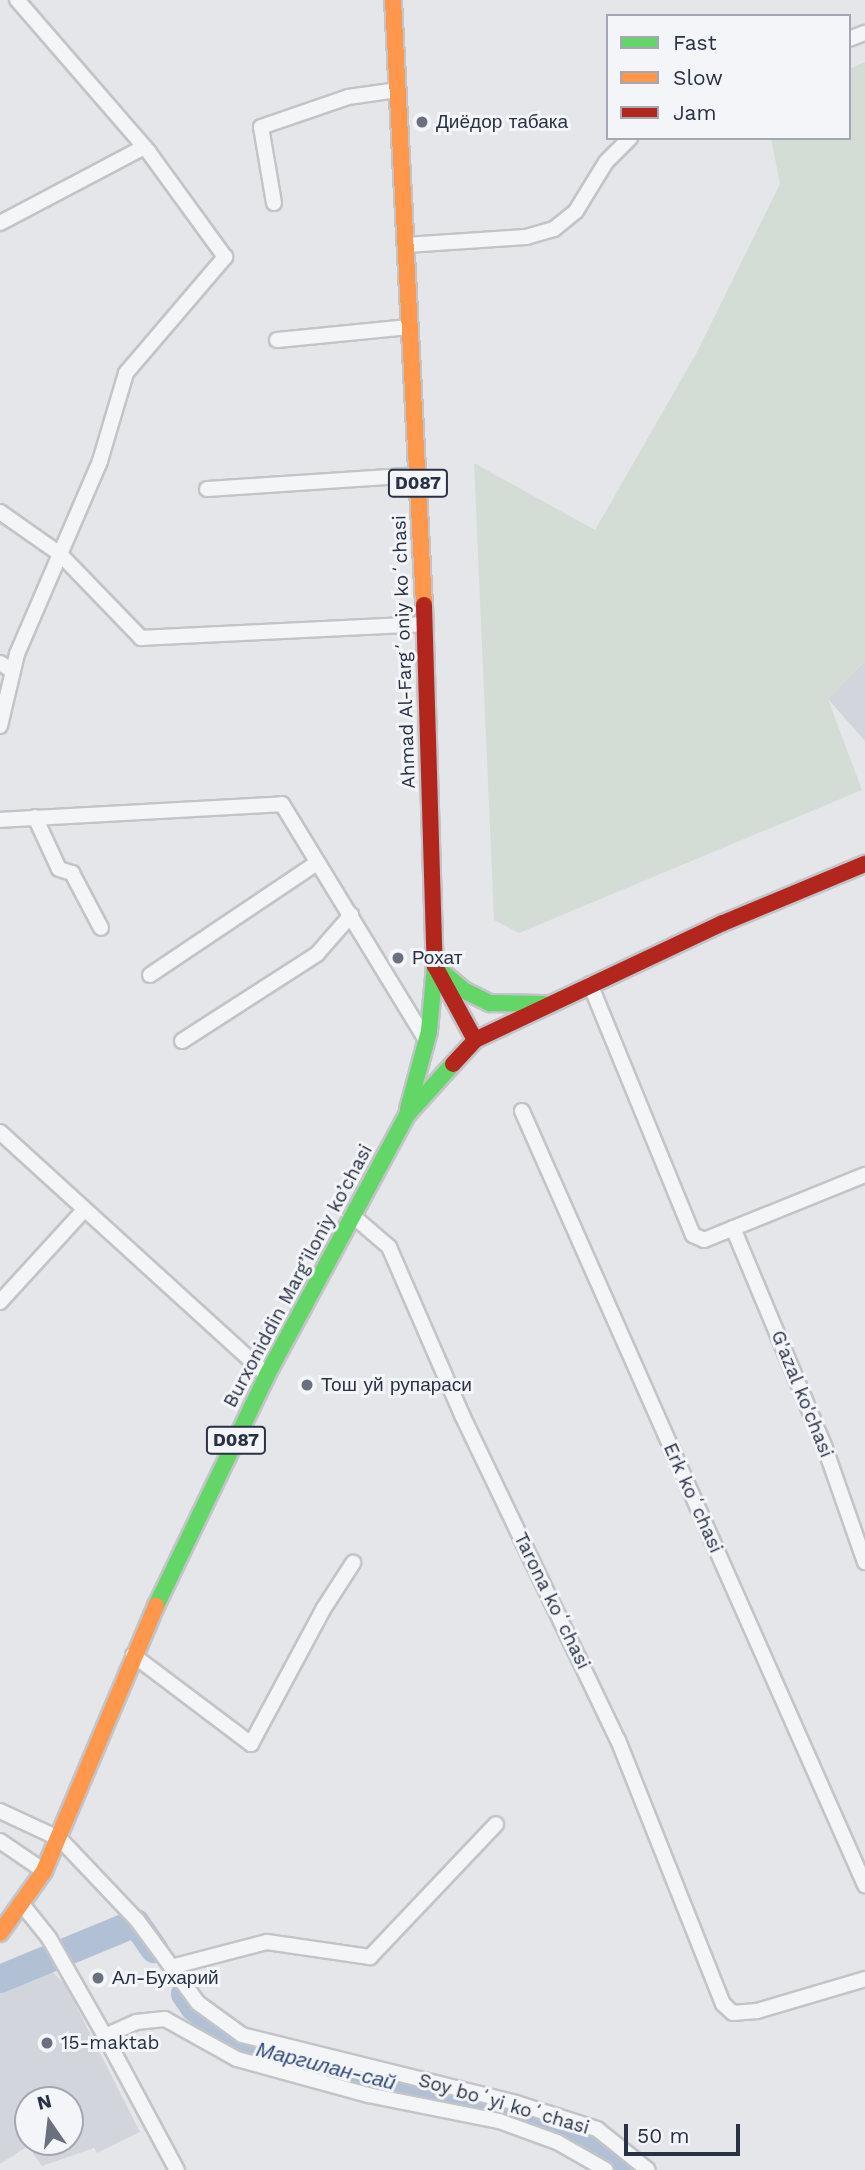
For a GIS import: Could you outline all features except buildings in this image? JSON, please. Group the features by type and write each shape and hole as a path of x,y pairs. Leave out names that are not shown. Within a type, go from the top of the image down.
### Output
{"main road":[{"name":"Ahmad Al-Fargʻoniy koʻchasi","path":"393,0 425,624 435,966"},
{"name":"Burxoniddin Marg’iloniy ko’chasi","path":"0,1933 44,1871 60,1839 133,1655 267,1375 407,1115 475,1040 590,984 865,864"},
{"path":"435,966 465,991 490,1003 547,1004"},
{"name":"D087","path":"407,1115 426,1040 435,966"},
{"name":"D087","path":"435,966 475,1040"}],"street":[{"path":"0,726 6,667 60,554 100,461 126,373 225,257 144,147 17,0"},
{"path":"274,203 261,128 348,97 397,90"},
{"path":"406,246 526,237 554,229 576,211 606,162 628,140"},
{"path":"0,223 144,147"},
{"path":"277,340 410,327"},
{"path":"207,489 417,475"},
{"path":"0,512 60,554 141,638 425,624"},
{"path":"0,820 277,802 285,807 426,1040"},
{"path":"34,817 59,869 72,873 101,928"},
{"path":"150,975 318,862"},
{"path":"183,1041 317,954 351,915"},
{"path":"590,984 686,1225 704,1240 865,1175"},
{"name":"Erk koʻchasi","path":"522,1111 865,1885"},
{"path":"0,1132 267,1375"},
{"path":"0,1303 84,1210"},
{"name":"Tarona koʻchasi","path":"353,1216 389,1247 463,1417 618,1740 723,2004 733,2013 757,2011 865,1979"},
{"name":"G'azal ko'chasi","path":"733,1228 825,1448 865,1562"},
{"path":"133,1655 251,1744 324,1608 354,1563"},
{"name":"Soy boʻyi koʻchasi","path":"0,1811 60,1839 115,1893 198,2003 242,2035 516,2103 585,2126 648,2170"},
{"path":"171,1967 267,1942 370,1957 496,1824"},
{"path":"0,1841 44,1871"},
{"path":"22,1903 49,1938 67,1968 177,2170"},
{"name":"Soy boʻyi koʻchasi","path":"105,2036 136,2022 165,2019 237,2059 368,2095 499,2121 557,2142 606,2170"}],"shaded area":[{"path":"865,62 865,661 828,699 862,790 519,933 494,920 474,463 595,530 696,354 780,184 771,140 851,140 851,68"},
{"path":"865,661 865,741 828,699"},
{"name":"15-maktab","path":"33,1954 65,1984 140,2132 97,2153 94,2148 84,2151 84,2086 14,2086 14,2155 0,2164 0,1986"},
{"name":"15-maktab","path":"35,2156 71,2156 42,2166"}],"waterway":[{"name":"Маргилан-сай","path":"0,1979 136,1923 154,1949"},
{"name":"Маргилан-сай","path":"185,1994 194,2007 240,2044 568,2128 617,2170"}],"traffic: fast":[{"path":"408,1109 429,1031 435,966 465,991 490,1003 544,1004"},
{"path":"156,1606 267,1375 407,1115 453,1064"}],"traffic: slow":[{"path":"393,0 424,605"},
{"path":"0,1933 44,1871 156,1606"}],"traffic: jam":[{"path":"424,605 435,966 475,1040"},
{"path":"453,1064 475,1040 723,923 865,864"}],"place":[{"name":"Диёдор табака","path":"422,122"},
{"name":"Рохат","path":"398,958"},
{"name":"Тош уй рупараси","path":"307,1385"},
{"name":"Ал-Бухарий","path":"98,1978"},
{"name":"15-maktab","path":"47,2043"}]}
